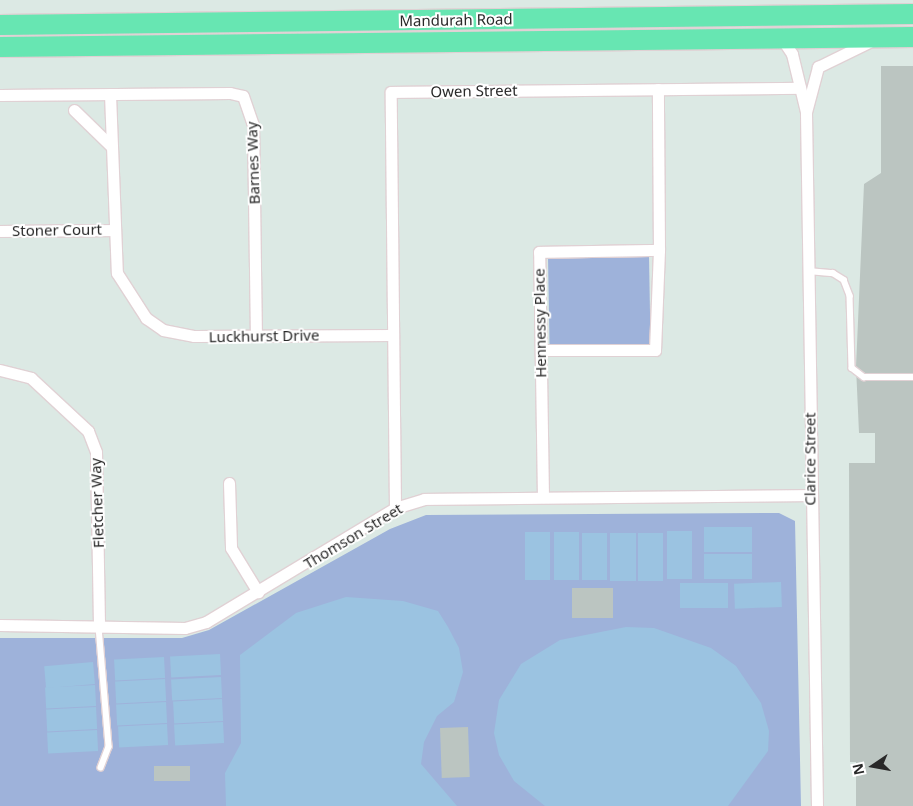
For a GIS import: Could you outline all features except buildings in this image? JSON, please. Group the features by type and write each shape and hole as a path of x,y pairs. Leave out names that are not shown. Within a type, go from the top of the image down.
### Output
{"highway":[{"name":"Mandurah Road","path":"0,25 913,14"},
{"name":"Mandurah Road","path":"0,47 913,38"}],"street":[{"name":"Clarice Street","path":"806,112 818,67 877,38"},
{"name":"Clarice Street","path":"782,40 792,54 806,112 810,496 817,806"},
{"name":"Owen Street","path":"393,335 391,92 800,88"},
{"path":"541,350 655,350 659,250 658,89"},
{"path":"0,95 110,94"},
{"name":"Luckhurst Drive","path":"110,94 114,230 119,280 146,318 178,334 393,335"},
{"name":"Barnes Way","path":"110,94 244,96 253,126 256,335"},
{"path":"74,110 112,147"},
{"name":"Stoner Court","path":"0,231 114,230"},
{"name":"Hennessy Place","path":"543,497 539,252 659,250"},
{"path":"393,335 395,508"},
{"name":"Fletcher Way","path":"0,370 31,378 88,431 96,452 99,627"},
{"path":"229,484 231,548 258,592"},
{"name":"Thomson Street","path":"0,625 184,628 216,617 395,508 424,499 810,496"}],"lane":[{"path":"808,270 833,273 844,280 850,296 852,368 864,377 913,377"},
{"path":"99,627 109,747 107,762 101,768"}],"shaded area":[{"path":"649,256 651,345 550,347 548,258"},
{"path":"779,513 795,521 801,806 0,806 0,638 182,638 209,630 390,529 426,515"},
{"path":"704,527 752,527 752,552 704,552"},
{"path":"667,531 692,531 692,579 667,579"},
{"path":"525,532 550,532 550,580 525,580"},
{"path":"554,532 579,532 579,580 554,580"},
{"path":"582,533 607,533 607,580 582,580"},
{"path":"610,533 636,533 636,581 610,581"},
{"path":"638,533 663,533 663,581 638,581"},
{"path":"704,554 752,554 752,579 704,579"},
{"path":"781,582 782,607 735,609 734,584"},
{"path":"680,583 728,583 728,608 680,608"},
{"path":"346,597 403,601 438,611 448,627 459,648 463,672 454,702 437,716 424,742 421,764 457,806 226,806 225,773 241,743 240,655 296,613"},
{"path":"626,627 654,628 711,648 736,666 761,703 769,731 768,751 728,806 545,806 514,781 499,755 494,733 499,700 521,664 560,640"},
{"path":"220,654 221,675 171,678 170,657"},
{"path":"164,657 165,678 115,681 114,660"},
{"path":"93,662 95,684 46,688 44,666"},
{"path":"221,677 222,698 172,701 171,680"},
{"path":"165,679 166,701 116,704 115,682"},
{"path":"95,685 96,706 46,709 45,688"},
{"path":"222,699 223,721 174,724 173,702"},
{"path":"166,702 167,723 117,726 116,705"},
{"path":"96,707 97,729 47,732 46,710"},
{"path":"223,722 224,743 175,746 174,725"},
{"path":"167,724 168,745 119,748 118,727"},
{"path":"97,730 98,751 48,754 47,733"}]}
